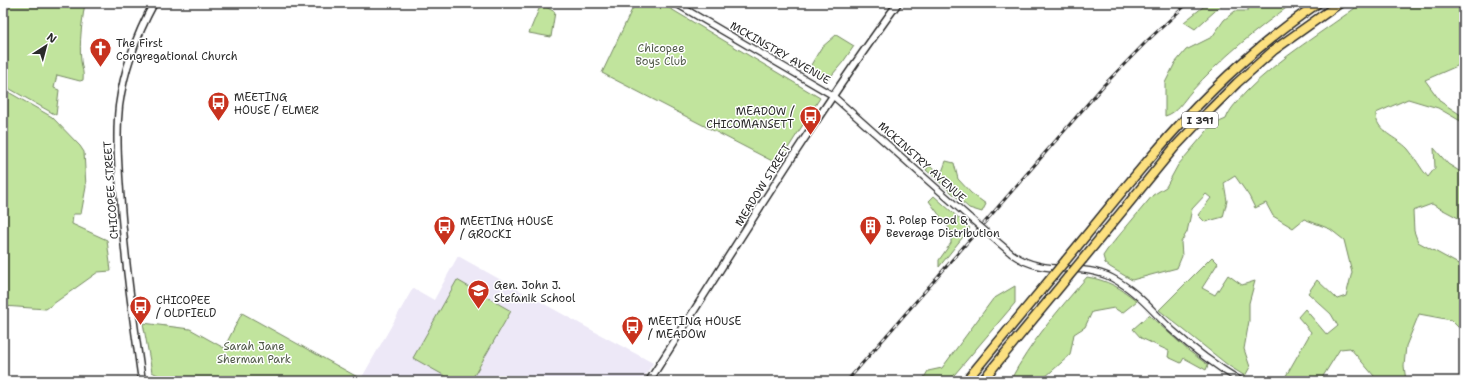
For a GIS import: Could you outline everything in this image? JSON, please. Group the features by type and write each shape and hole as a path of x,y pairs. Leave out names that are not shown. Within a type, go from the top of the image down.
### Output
{"highway":[{"name":"I 391","path":"966,381 1172,133 1208,95 1261,46 1318,3"},
{"name":"I 391","path":"982,381 1174,148 1208,112 1274,50 1340,3"}],"main road":[{"name":"CHICOPEE STREET","path":"142,381 130,297 123,229 118,128 121,95 127,66 137,37 154,3"},
{"name":"MEADOW STREET","path":"649,381 832,96 898,3"}],"street":[{"name":"MCKINSTRY AVENUE","path":"675,3 832,96 1012,254 1026,263 1035,266 1088,270 1108,276 1140,297 1165,323 1193,348 1241,381"}],"shaded area":[{"name":"Gen. John J. Stefanik School","path":"458,256 653,363 642,381 364,381 361,379 413,288 434,300"}],"green space":[{"path":"3,3 85,3 80,47 83,80 80,81 57,75 54,88 59,90 56,115 3,85"},
{"name":"Chicopee Boys Club","path":"635,3 661,3 820,98 778,164 602,73"},
{"path":"1208,3 1224,3 1195,29 1184,22"},
{"path":"1248,3 1293,3 1266,23 1227,56 1203,79 1180,106 1165,116 1165,83 1175,63 1186,50 1212,37 1224,20 1235,11 1248,11"},
{"path":"1362,3 1464,3 1464,63 1425,80 1441,102 1464,117 1464,123 1438,108 1408,99 1376,113 1379,125 1383,130 1408,149 1428,177 1435,168 1434,148 1448,164 1464,174 1464,221 1432,204 1413,211 1414,231 1418,242 1464,267 1464,333 1451,320 1419,314 1406,346 1404,366 1406,381 1377,381 1350,348 1340,349 1320,381 1283,381 1311,332 1298,317 1305,309 1327,335 1338,326 1331,314 1308,293 1317,280 1337,299 1346,296 1352,272 1344,240 1330,229 1304,219 1293,228 1273,216 1266,203 1255,208 1249,196 1235,176 1224,183 1227,201 1223,217 1205,222 1198,215 1211,198 1206,194 1192,209 1187,232 1181,242 1182,256 1177,268 1132,280 1105,263 1103,256 1153,195 1166,187 1178,165 1212,125 1226,119 1237,102 1259,79 1302,45"},
{"path":"541,4 555,12 551,37 529,33"},
{"path":"836,35 854,46 827,81 808,70 821,48"},
{"path":"3,89 52,117 80,146 84,152 86,187 81,214 73,214 72,224 107,240 111,271 98,272 46,309 3,306"},
{"path":"946,161 954,163 958,179 971,193 986,204 982,212 969,208 926,170 929,166 942,172"},
{"path":"934,196 970,228 939,267 939,260 951,243 951,231 929,201"},
{"path":"1212,257 1218,263 1202,288 1215,295 1228,275 1242,285 1255,281 1249,303 1249,321 1244,349 1250,367 1245,376 1229,366 1159,310"},
{"path":"1087,277 1114,285 1137,301 1122,313 1114,308 1092,312 1085,327 1074,334 1070,355 1044,378 1039,381 1010,381 1036,340"},
{"path":"457,280 511,311 471,381 454,381 413,358"},
{"path":"1015,286 1015,303 949,381 922,381 928,371 942,368 993,299"},
{"name":"Sarah Jane Sherman Park","path":"242,313 364,381 169,381 152,372 143,323 190,329 224,348"},
{"path":"1149,315 1189,351 1208,365 1206,370 1184,358 1181,363 1168,357 1169,351 1141,338 1133,329"}],"railway":[{"path":"847,381 1104,85 1147,41 1188,3"}],"place":[{"name":"The First Congregational Church","path":"100,68"},
{"name":"MEETING HOUSE / ELMER","path":"219,122"},
{"name":"MEADOW / CHICOMANSETT","path":"810,136"},
{"name":"MEETING HOUSE / GROCKI","path":"445,246"},
{"name":"J. Polep Food & Beverage Distribution","path":"870,246"},
{"name":"Gen. John J. Stefanik School","path":"478,310"},
{"name":"CHICOPEE / OLDFIELD","path":"140,326"},
{"name":"MEETING HOUSE / MEADOW","path":"632,346"}]}
